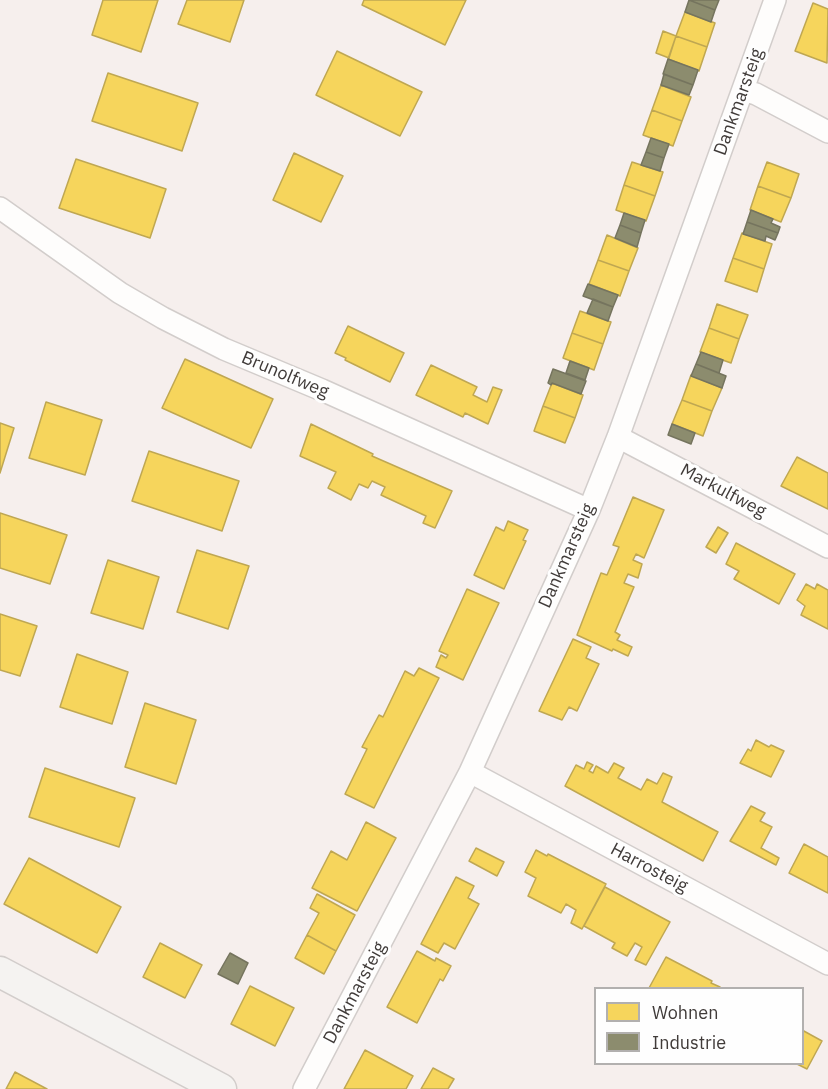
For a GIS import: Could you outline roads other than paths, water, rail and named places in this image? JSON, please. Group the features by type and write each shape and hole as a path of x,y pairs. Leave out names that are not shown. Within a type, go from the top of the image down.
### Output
{"main road":[{"path":"0,972 221,1089"}],"street":[{"name":"Dankmarsteig","path":"304,1089 470,772 589,510 618,437 775,0"},
{"path":"743,90 756,94 828,132"},
{"name":"Brunolfweg","path":"0,208 120,293 163,318 224,349 322,390 589,510"},
{"name":"Markulfweg","path":"618,437 828,547"},
{"name":"Harrosteig","path":"470,772 828,964"}]}
